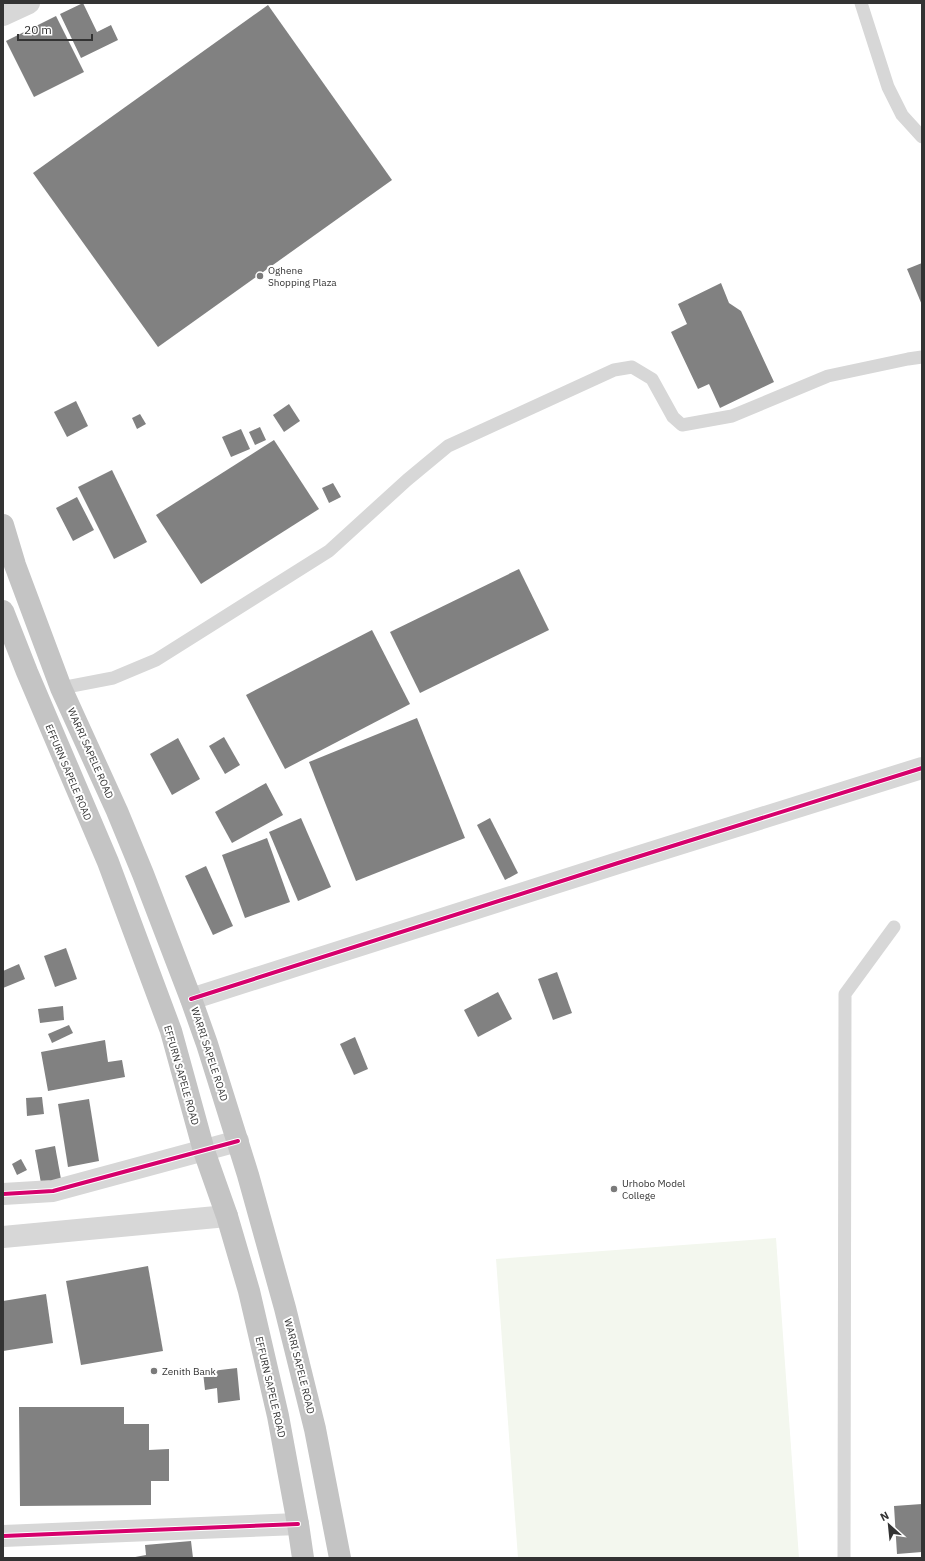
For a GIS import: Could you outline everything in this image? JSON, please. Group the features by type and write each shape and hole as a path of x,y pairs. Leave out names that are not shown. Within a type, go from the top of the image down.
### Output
{"highway":[{"name":"WARRI SAPELE ROAD","path":"3,525 15,565 61,688 133,850 191,999 238,1141 285,1308 315,1429 340,1558"},
{"name":"EFFURN SAPELE ROAD","path":"3,611 26,672 108,862 171,1031 204,1151 227,1216 249,1291 275,1401 298,1524 302,1558"},
{"path":"108,862 133,850"}],"street":[{"path":"3,15 29,3"},
{"path":"191,999 602,867 922,768"},
{"path":"3,1194 53,1191 238,1141"},
{"path":"3,1237 227,1216"},
{"path":"3,1536 298,1524"}],"lane":[{"path":"861,3 888,87 902,115 922,137"},
{"path":"61,688 113,678 156,660 329,551 407,480 448,446 614,370 632,367 652,379 673,417 682,425 732,416 828,376 908,359 922,358"},
{"path":"844,1558 845,994 894,927"}],"shaded area":[{"path":"776,1238 799,1558 518,1558 496,1259"}],"building":[{"path":"83,3 97,32 111,25 118,40 81,58 60,14"},
{"path":"268,5 392,180 158,347 33,173"},
{"path":"56,16 84,72 34,97 6,41"},
{"path":"922,263 922,305 907,269"},
{"path":"721,283 729,303 741,311 774,382 720,408 709,384 698,389 671,332 687,324 678,304"},
{"path":"76,401 88,426 67,437 54,412"},
{"path":"289,404 300,421 284,432 273,415"},
{"path":"140,414 146,424 137,429 132,418"},
{"path":"260,427 266,440 255,445 249,432"},
{"path":"241,429 250,449 231,457 222,437"},
{"path":"274,440 319,509 201,584 156,515"},
{"path":"112,470 147,542 114,559 78,487"},
{"path":"333,483 341,497 329,503 322,488"},
{"path":"77,497 94,530 73,541 56,508"},
{"path":"519,569 549,630 420,693 390,632"},
{"path":"372,630 410,704 285,769 246,695"},
{"path":"417,718 465,838 356,881 309,762"},
{"path":"224,737 240,765 225,774 209,746"},
{"path":"178,738 200,779 172,795 150,754"},
{"path":"266,783 283,815 232,843 215,812"},
{"path":"301,818 331,887 298,901 269,832"},
{"path":"490,818 518,873 505,880 477,825"},
{"path":"267,838 290,902 245,918 222,855"},
{"path":"206,866 233,926 213,935 185,876"},
{"path":"66,948 77,979 55,987 44,956"},
{"path":"19,964 25,979 3,988 3,971"},
{"path":"557,972 572,1013 553,1020 538,979"},
{"path":"498,992 512,1019 478,1037 464,1010"},
{"path":"63,1006 64,1020 40,1023 38,1009"},
{"path":"69,1025 73,1033 52,1043 48,1034"},
{"path":"355,1037 368,1069 354,1075 340,1044"},
{"path":"105,1040 108,1062 122,1060 125,1077 48,1091 41,1052"},
{"path":"42,1097 44,1114 27,1116 26,1098"},
{"path":"89,1099 99,1161 68,1167 58,1104"},
{"path":"55,1146 61,1179 41,1183 35,1150"},
{"path":"21,1159 27,1170 17,1175 12,1164"},
{"path":"148,1266 163,1351 81,1365 66,1281"},
{"path":"46,1294 53,1343 3,1351 3,1301"},
{"path":"237,1368 240,1400 218,1403 217,1388 205,1390 203,1372"},
{"path":"19,1407 124,1407 124,1424 149,1424 149,1450 169,1449 169,1481 151,1481 151,1505 20,1506"},
{"path":"922,1504 922,1552 897,1554 894,1506"},
{"path":"191,1541 193,1558 130,1558 146,1555 145,1545"}],"cycle path":[{"path":"191,999 922,768"},
{"path":"3,1194 53,1191 238,1141"},
{"path":"3,1536 298,1524"}],"place":[{"name":"Oghene Shopping Plaza","path":"260,276"},
{"name":"Urhobo Model College","path":"614,1189"},
{"name":"Zenith Bank","path":"154,1371"}]}
